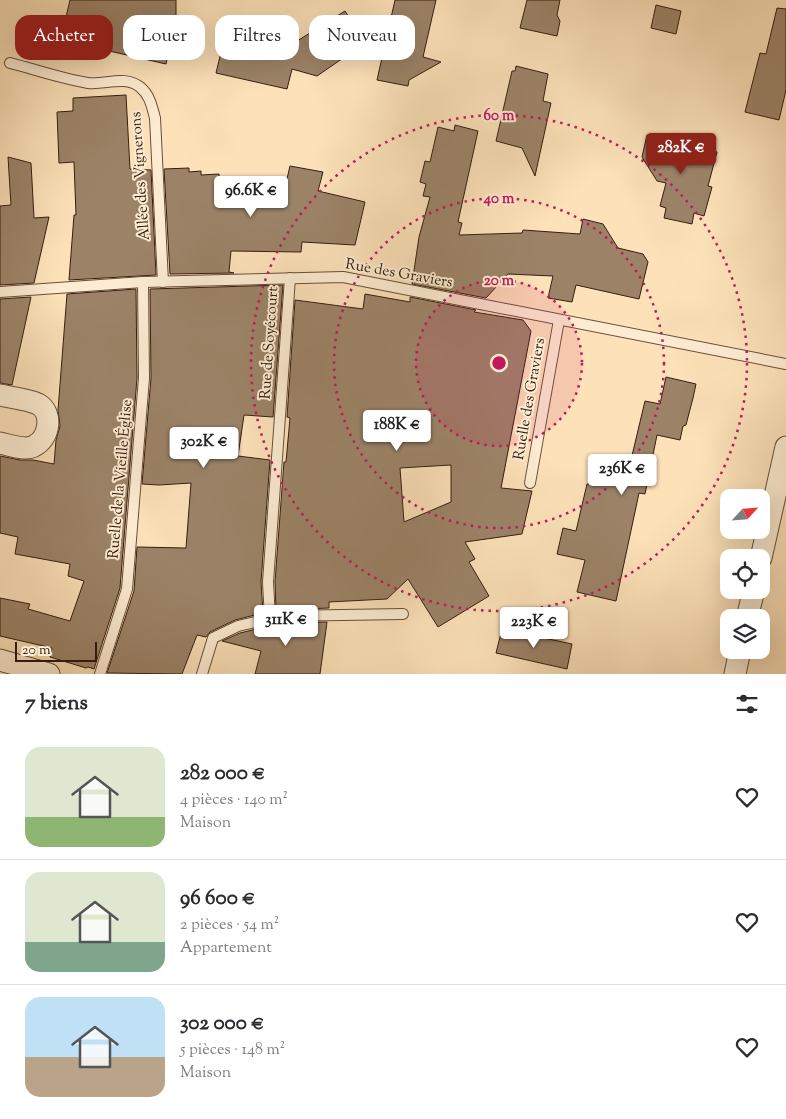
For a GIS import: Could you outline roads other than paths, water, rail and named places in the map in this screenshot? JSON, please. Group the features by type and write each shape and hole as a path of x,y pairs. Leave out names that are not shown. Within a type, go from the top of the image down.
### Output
{"street":[{"path":"0,395 38,404 47,415 48,424 42,439 35,446 27,448 0,443"},
{"path":"763,549 786,447"},
{"path":"735,674 738,659"},
{"path":"0,660 49,674"}],"lane":[{"name":"Allée des Vignerons","path":"10,63 90,83 130,82 140,87 147,95 152,106 154,118 163,282"},
{"name":"Rue des Graviers","path":"0,292 143,282 343,277 786,364"},
{"name":"Rue de Soyécourt","path":"270,619 268,582 290,278"},
{"name":"Ruelle de la Vieille Église","path":"100,674 127,589 144,378 143,282"},
{"name":"Ruelle des Graviers","path":"530,483 559,320"},
{"path":"202,674 213,638 238,626 290,616 403,614"}]}
